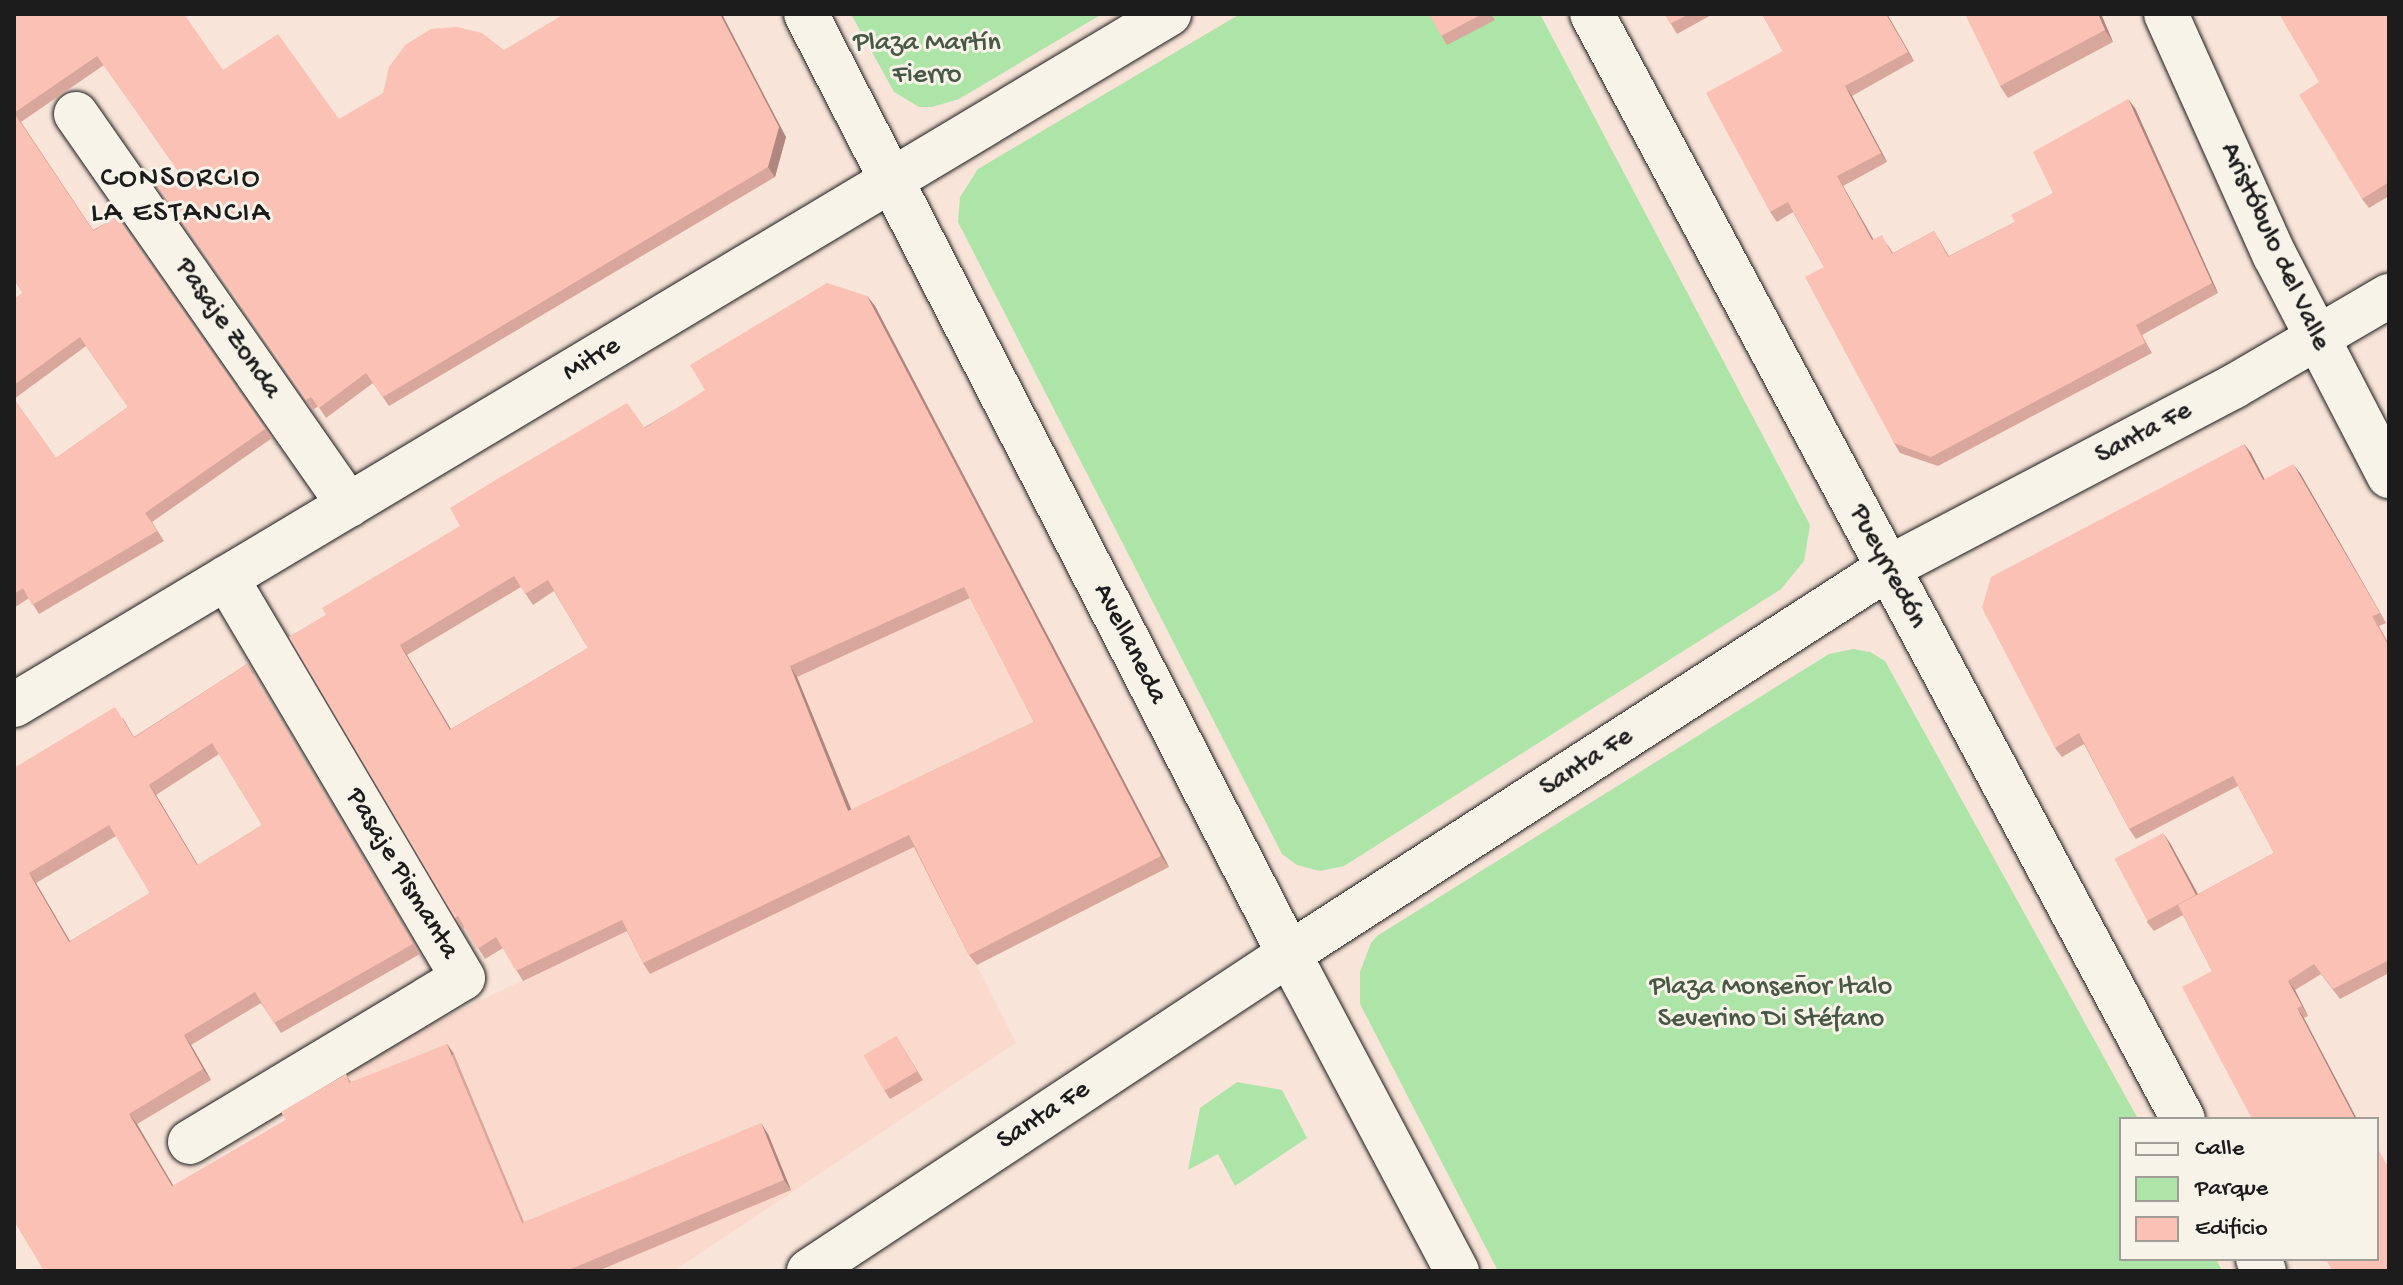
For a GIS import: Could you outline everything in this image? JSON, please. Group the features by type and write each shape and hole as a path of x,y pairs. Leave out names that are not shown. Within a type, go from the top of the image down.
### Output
{"street":[{"name":"Avellaneda","path":"806,14 1289,954 1457,1271"},
{"name":"Mitre","path":"14,705 1169,14"},
{"name":"Pueyrredón","path":"1592,14 2182,1117"},
{"name":"Aristóbulo del Valle","path":"2166,14 2275,256 2389,476"},
{"name":"Pasaje Zonda","path":"76,114 349,505"},
{"name":"Santa Fe","path":"809,1271 1289,954 1888,568 2233,387 2389,296"},
{"name":"Pasaje Pismanta","path":"190,1142 463,978 226,578"}],"shaded area":[{"path":"894,344 1087,710 895,803 1016,1043 674,1271 430,1271 349,1076 359,1059 699,896"}],"green space":[{"name":"Plaza Martín Fierro","path":"851,14 1102,14 959,99 932,107 919,107 894,92"},
{"path":"1240,14 1540,14 1810,525 1804,561 1781,589 1344,866 1320,871 1297,865 1282,854 958,222 960,197 978,169"},
{"name":"Plaza Monseñor Italo Severino Di Stéfano","path":"1853,649 1870,652 1885,661 2137,1117 2119,1117 2119,1261 2217,1261 2222,1271 1498,1271 1360,1004 1360,972 1371,943 1377,936 1829,654"},
{"path":"1237,1082 1282,1090 1307,1138 1235,1186 1218,1154 1188,1170 1200,1108"}],"building":[{"path":"14,14 184,14 223,70 278,34 339,119 383,93 389,67 405,45 431,29 457,27 482,33 504,50 564,14 720,14 779,127 768,167 383,397 366,373 319,408 311,397 306,400 158,187 179,172 97,56 14,113"},
{"path":"1429,14 1482,14 1441,36"},
{"path":"1665,14 1689,14 1670,24"},
{"path":"1762,14 1886,14 1908,52 1845,86 1881,153 1837,176 1872,240 1882,235 1892,254 1934,231 1948,257 2015,222 2011,215 2053,193 2033,152 2128,99 2212,283 2136,325 2145,343 1931,457 1894,443 1805,277 1824,267 1788,202 1770,212 1706,93 1783,51"},
{"path":"1965,14 2098,14 2105,30 2000,86"},
{"path":"2279,14 2389,14 2389,182 2362,199 2299,95 2319,82"},
{"path":"14,113 93,231 117,217 265,429 145,513 157,531 32,605 23,588 14,594 14,399 56,458 128,407 80,337 14,385 14,299 23,293 14,280"},
{"path":"827,283 867,296 1161,856 969,955 909,835 643,963 622,920 516,971 496,937 477,949 458,916 455,918 289,637 326,615 322,608 460,526 450,508 494,481 627,403 645,428 705,390 690,365","holes":["514,576 525,594 548,580 588,648 450,730 400,645","964,587 1034,722 848,811 790,666"]},
{"path":"2244,444 2263,480 2293,464 2380,613 2372,616 2389,647 2389,960 2333,989 2314,964 2288,981 2302,1006 2297,1008 2354,1117 2251,1117 2182,987 2212,971 2178,905 2274,853 2233,776 2129,829 2079,733 2055,748 1982,608 1991,577"},
{"path":"247,664 413,944 274,1023 255,992 184,1035 203,1069 129,1114 172,1186 286,1120 281,1112 346,1074 349,1083 447,1044 522,1223 761,1123 784,1180 566,1271 44,1271 14,1221 14,768 115,707 134,738","holes":["212,743 262,825 197,865 149,785","109,825 150,893 69,942 29,873"]},
{"path":"2163,833 2196,895 2147,921 2114,859"},
{"path":"896,1036 917,1071 885,1091 863,1056"},
{"path":"2379,1151 2389,1169 2389,1271 2332,1271 2327,1261 2379,1261"}],"district":[{"name":"CONSORCIO LA ESTANCIA","path":"181,197"}]}
